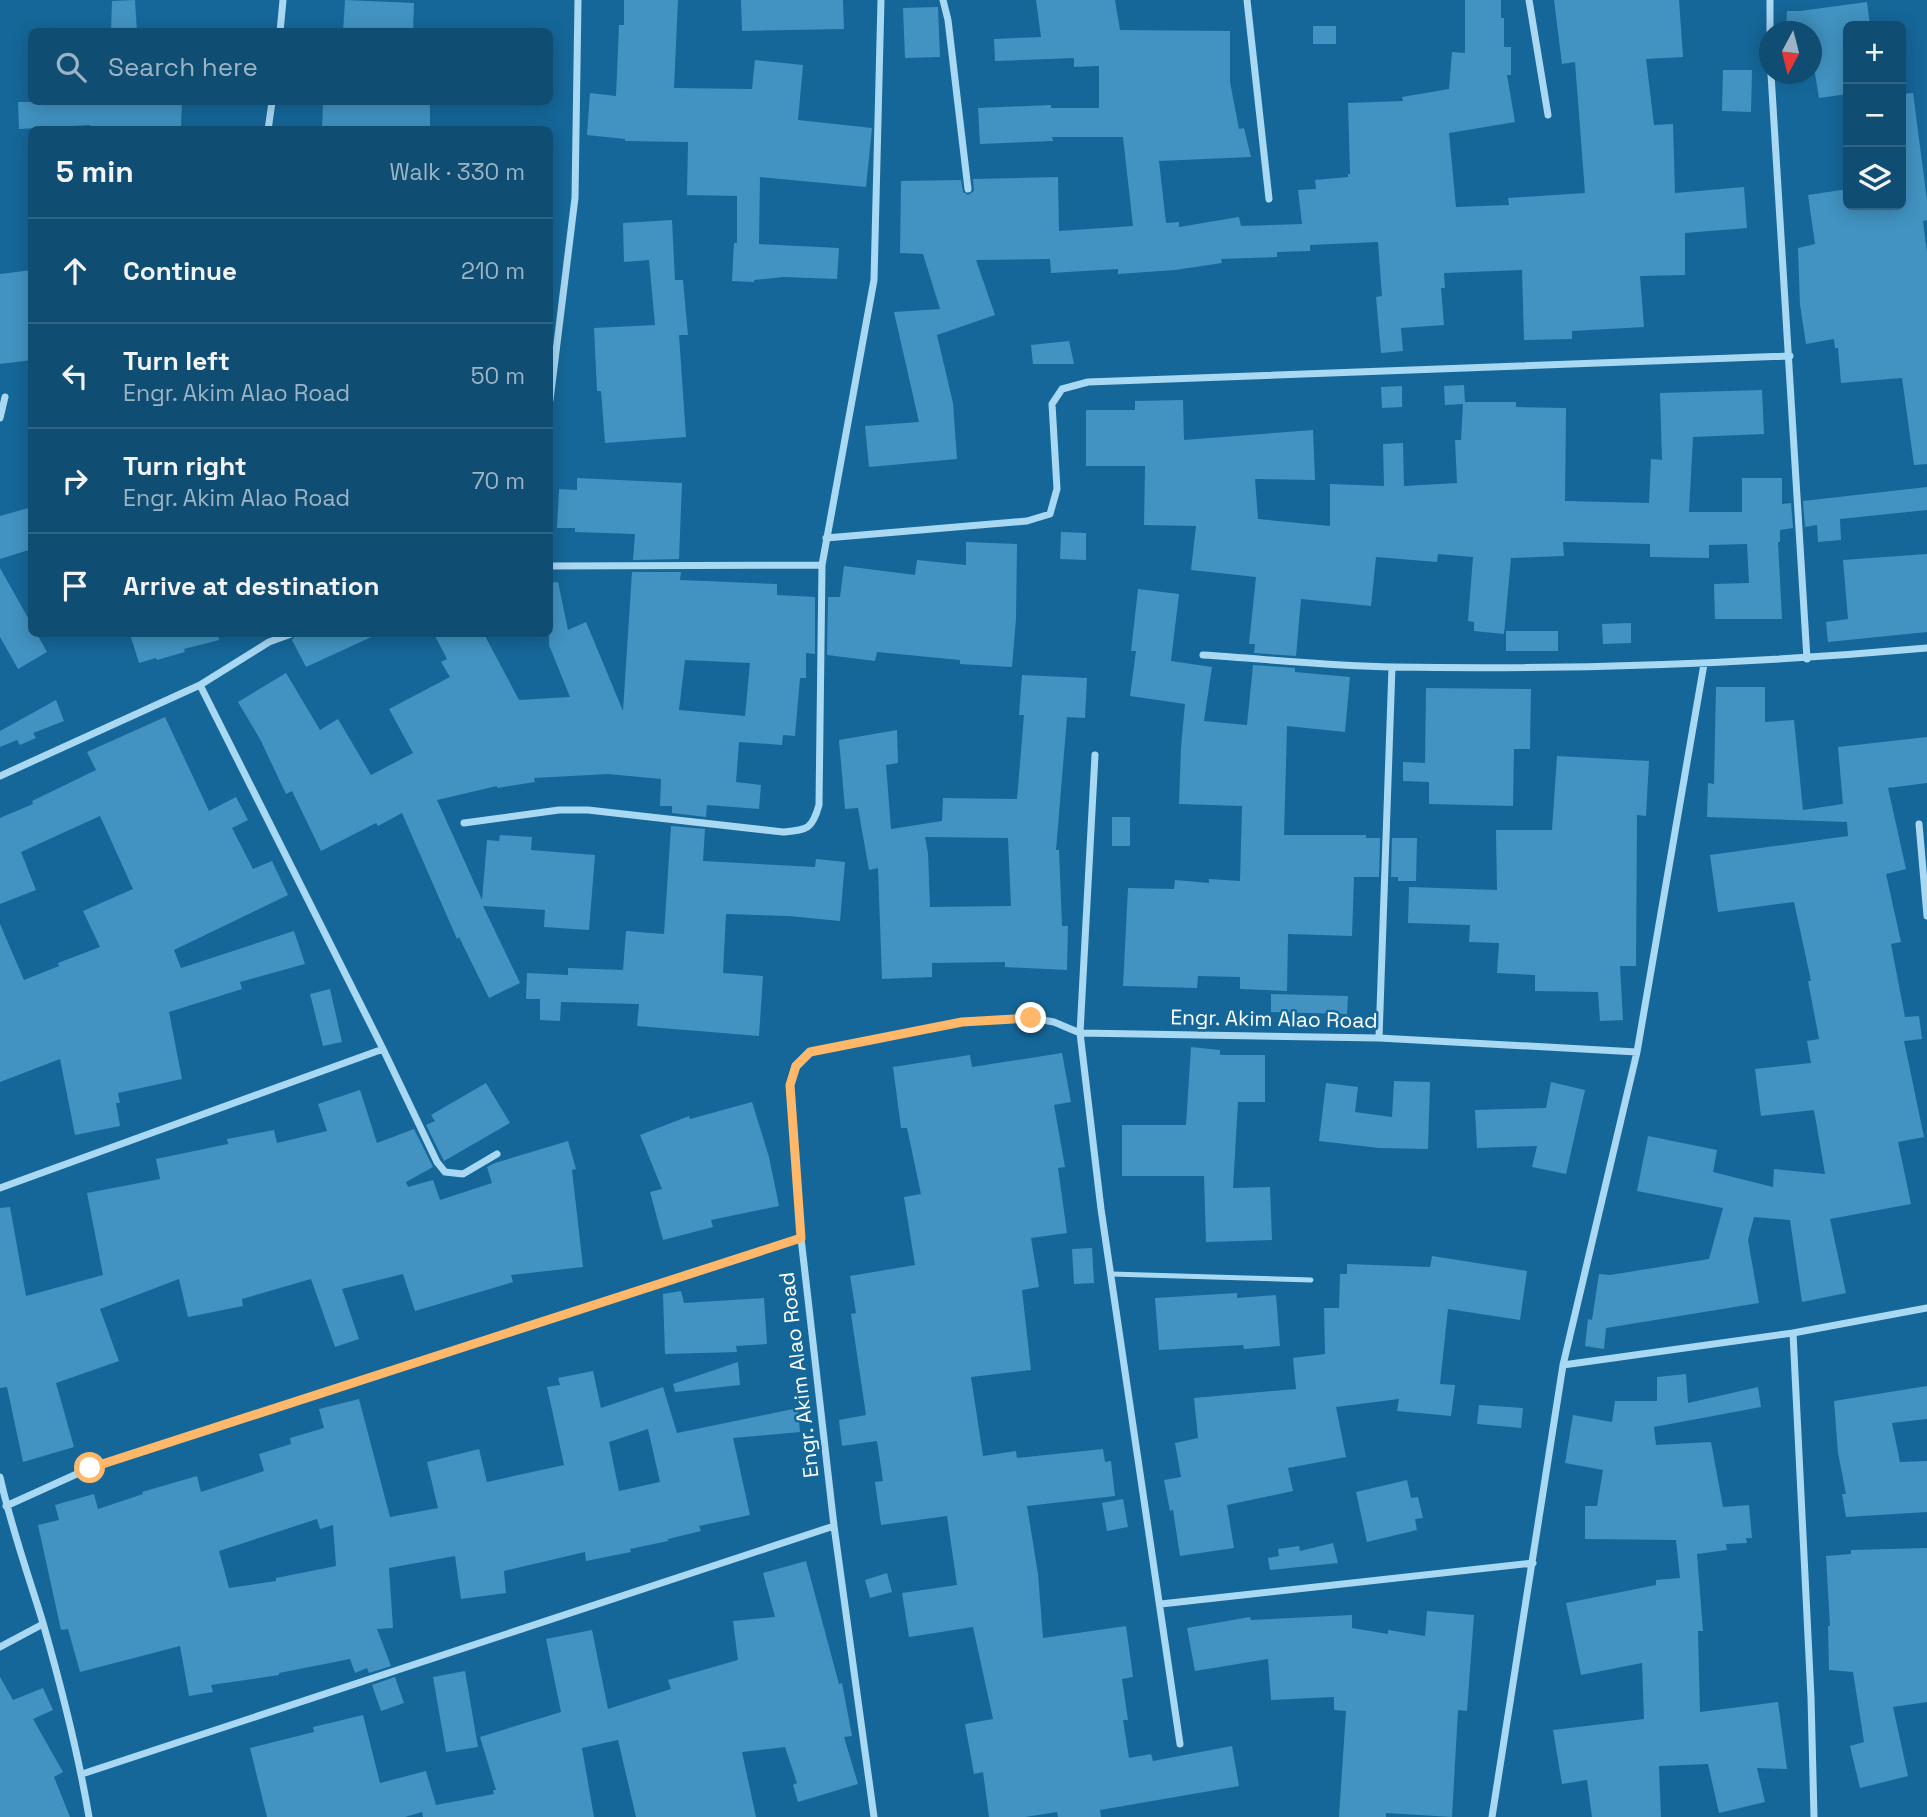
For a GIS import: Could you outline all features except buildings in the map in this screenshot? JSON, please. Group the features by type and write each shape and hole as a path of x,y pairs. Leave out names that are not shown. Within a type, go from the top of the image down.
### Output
{"street":[{"path":"280,28 283,0"},
{"path":"553,376 575,198 578,0"},
{"path":"464,822 559,810 588,810 783,832 805,830 814,823 819,805 822,565 874,280 880,0"},
{"path":"943,0 948,20 968,189"},
{"path":"1247,0 1269,199"},
{"path":"1528,0 1548,115"},
{"path":"1770,0 1770,21"},
{"path":"1772,84 1807,659"},
{"path":"269,126 272,105"},
{"path":"827,538 1027,521 1050,514 1057,489 1052,404 1062,389 1088,382 1790,356"},
{"path":"0,418 5,397"},
{"path":"553,565 822,565"},
{"path":"0,776 200,685 268,638"},
{"path":"1203,655 1392,667 1704,664 1807,659 1927,648"},
{"path":"1492,1817 1563,1365 1637,1052 1704,664"},
{"path":"1380,1038 1392,667"},
{"path":"200,685 437,1162 445,1172 463,1174 497,1154"},
{"path":"1095,755 1080,1032 1111,1274 1180,1744"},
{"path":"1919,824 1927,916"},
{"name":"Engr. Akim Alao Road","path":"874,1817 834,1526 801,1238 790,1085 796,1066 810,1052 962,1022 1031,1018 1054,1022 1080,1032 1380,1038 1637,1052"},
{"path":"0,1188 383,1049"},
{"path":"6,1506 90,1468 801,1238"},
{"path":"1563,1365 1793,1333 1927,1308"},
{"path":"1793,1333 1814,1817"},
{"path":"0,1477 6,1506 43,1624 82,1774 89,1817"},
{"path":"82,1774 834,1526"},
{"path":"1161,1604 1533,1563"},
{"path":"0,1647 43,1624"}],"lane":[{"path":"1111,1274 1311,1280"}],"route":[{"path":"90,1468 801,1238 790,1085 796,1066 810,1052 962,1022 1031,1018"}]}
